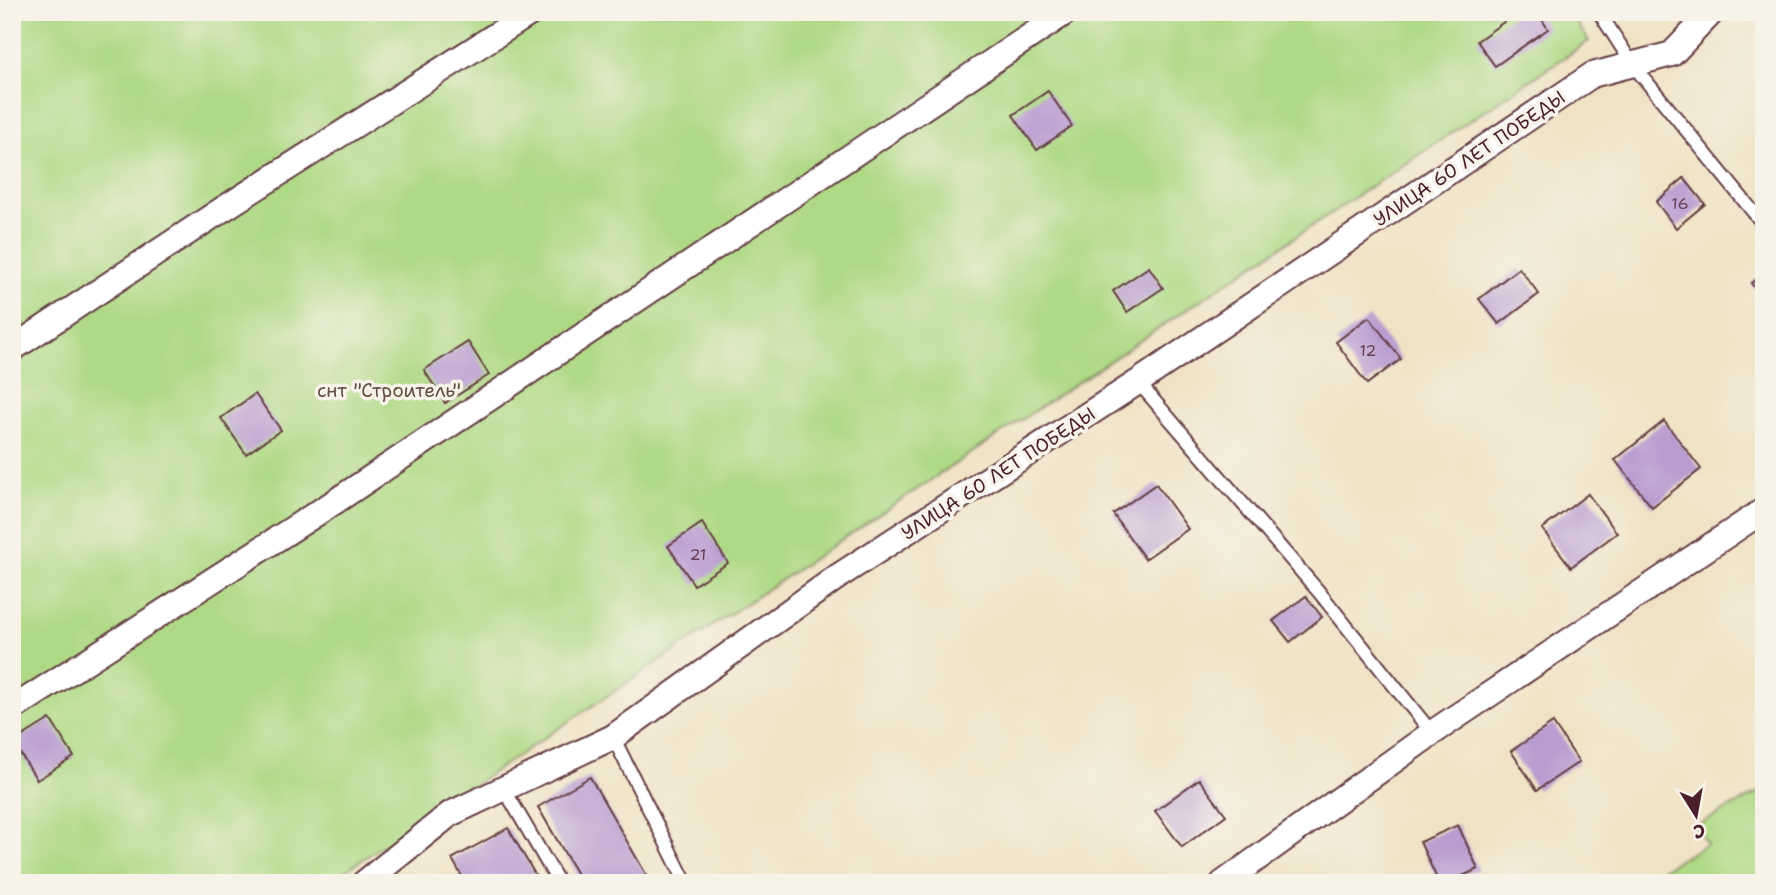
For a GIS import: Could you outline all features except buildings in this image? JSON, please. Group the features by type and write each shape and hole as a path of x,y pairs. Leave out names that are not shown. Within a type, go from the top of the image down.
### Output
{"street":[{"path":"12,349 220,211 532,12"},
{"path":"12,709 336,501 1066,12"},
{"name":"УЛИЦА 60 ЛЕТ ПОБЕДЫ","path":"364,883 450,814 613,737 840,575 1138,382 1592,75 1672,54 1712,12"},
{"path":"1223,883 1432,733 1764,510"}],"lane":[{"path":"1599,12 1633,65 1764,225"},
{"path":"1138,382 1319,592 1432,733"},
{"path":"613,737 686,883"},
{"path":"503,787 559,883"}],"green space":[{"name":"снт \"Строитель\"","path":"12,12 1569,12 1589,41 327,883 12,883"},
{"path":"1764,790 1764,883 1637,883 1707,844 1695,826"}]}
